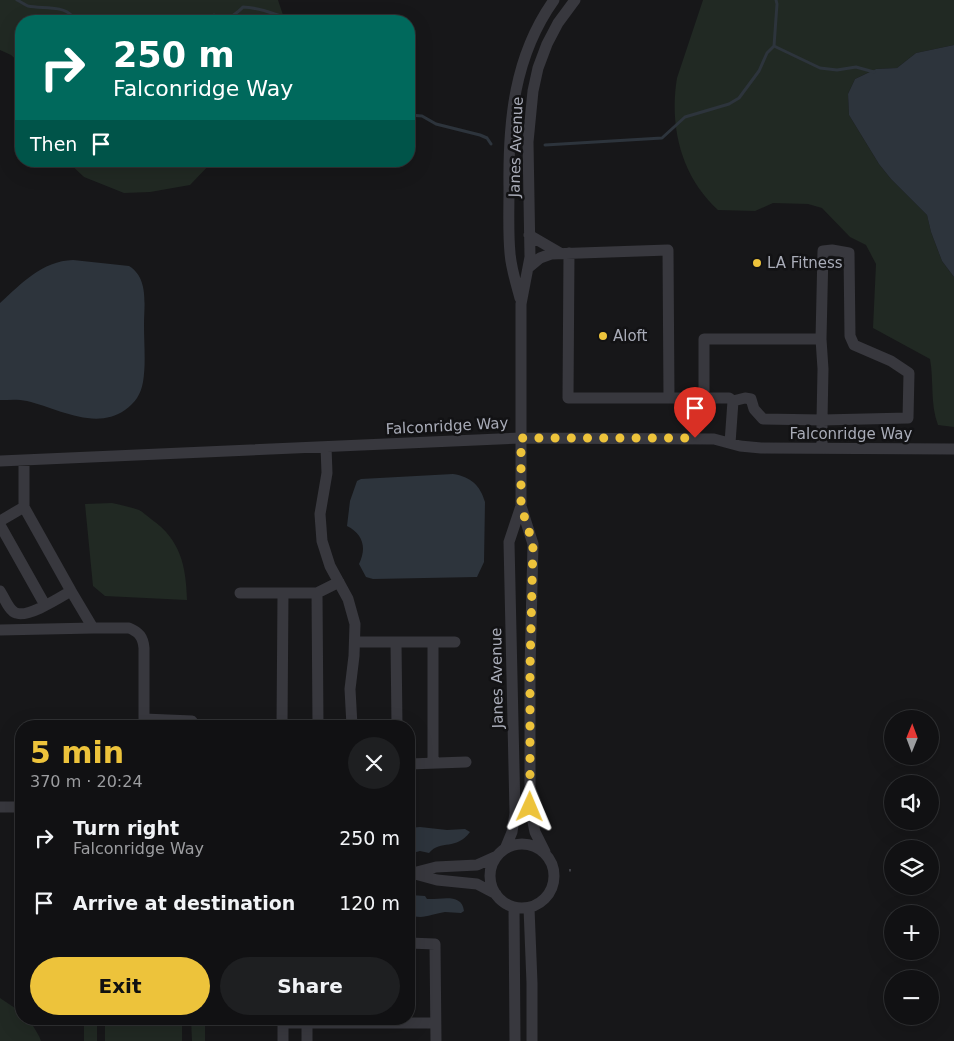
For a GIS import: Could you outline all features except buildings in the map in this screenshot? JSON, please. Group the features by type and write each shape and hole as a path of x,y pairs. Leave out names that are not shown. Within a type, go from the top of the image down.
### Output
{"street":[{"name":"Janes Avenue","path":"521,304 510,255 509,162 513,105 517,80 532,37 554,0"},
{"name":"Janes Avenue","path":"530,908 540,903 549,895 554,884 555,873 552,862 535,832 530,807 530,669 533,544 521,506 521,304 530,257 528,142 533,92 538,68 547,44 558,23 575,0"},
{"path":"529,235 564,253"},
{"path":"528,268 540,258 564,253 668,250 669,398"},
{"path":"564,253 568,398 729,398 733,401 745,398 751,399 754,409 763,419 822,420 908,418 909,373 891,361 854,345 850,336 849,253 832,250 823,251 821,339 823,369 822,420 822,448"},
{"path":"704,398 704,339 821,339"},
{"path":"730,443 733,401"},
{"name":"Falconridge Way","path":"0,461 521,438 714,438 730,443 761,448 954,449"},
{"path":"326,447 327,473 320,514 322,541 330,566 348,599 355,624 350,689 352,720"},
{"path":"24,460 24,507 70,591 93,628"},
{"name":"Janes Avenue","path":"496,894 491,885 492,865 512,832 515,813 509,542 521,506"},
{"path":"24,507 0,523 45,605"},
{"path":"240,593 317,593 339,582"},
{"path":"0,591 14,613 25,614 70,591"},
{"path":"282,720 283,593"},
{"path":"317,593 318,720"},
{"path":"0,630 93,628 129,628 134,630 142,637 144,648 143,720"},
{"path":"354,642 455,642"},
{"path":"396,642 397,720"},
{"path":"433,642 433,763"},
{"path":"415,764 466,762"},
{"path":"0,807 15,807"},
{"path":"415,873 436,867 477,865 514,845 536,846 545,852"},
{"path":"415,875 437,880 477,884 496,894 504,902 514,907 530,908 532,1041"},
{"path":"514,907 514,1041"},
{"path":"415,943 434,944 436,1041"},
{"path":"415,1022 435,1023"},
{"path":"283,1025 283,1041"},
{"path":"306,1025 307,1041"}],"path":[{"path":"570,869 570,876"}],"shaded area":[{"path":"0,0 278,0 283,15 15,15 15,59 0,50"},
{"path":"703,0 954,0 954,45 916,53 897,68 876,69 855,79 848,94 849,115 879,164 891,179 927,215 942,261 954,277 954,427 938,425 933,401 930,359 873,328 876,264 866,245 850,237 822,208 808,204 773,203 755,211 718,210 705,197 695,182 687,166 677,132 675,96 677,78"},
{"path":"954,45 954,277 942,261 927,215 891,179 879,164 849,115 848,94 855,79 876,69 897,68 916,53"},
{"path":"73,167 207,167 190,185 150,192 124,193 84,177"},
{"path":"73,260 129,266 140,277 143,285 145,301 145,361 142,386 132,404 113,416 89,418 76,416 27,401 0,400 0,303 24,281 42,269 51,264"},
{"path":"453,474 465,477 474,483 485,502 484,562 477,577 373,579 366,577 359,564 363,552 362,542 357,533 347,526 350,501 357,481 361,479"},
{"path":"112,503 140,511 161,527 169,536 180,555 183,565 187,600 105,596 93,586 85,504"},
{"path":"415,827 447,830 465,829 470,832 465,838 454,843 438,846 429,853 420,851 415,852"},
{"path":"415,895 425,896 427,899 455,899 462,905 464,911 461,913 445,912 423,917 415,916"},
{"path":"0,998 15,1008 15,1025 33,1025 41,1041 0,1041"},
{"path":"84,1025 97,1025 97,1041 84,1041"},
{"path":"105,1025 182,1025 182,1041 105,1041"},
{"path":"191,1025 205,1025 205,1041 192,1041"}],"waterway":[{"path":"17,0 28,6 63,10 71,15"},
{"path":"545,145 662,138 685,117 729,104 739,98 759,71 767,53 774,46 776,0"},
{"path":"233,15 243,7 278,15"},
{"path":"774,46 820,68 837,70 856,67 874,72"},
{"path":"415,115 422,116 436,124 480,135 487,138 491,144"}],"place":[{"name":"LA Fitness","path":"757,263"},
{"name":"Aloft","path":"603,336"}],"route":[{"path":"530,807 530,669 533,544 521,506 521,438 695,438"}]}
